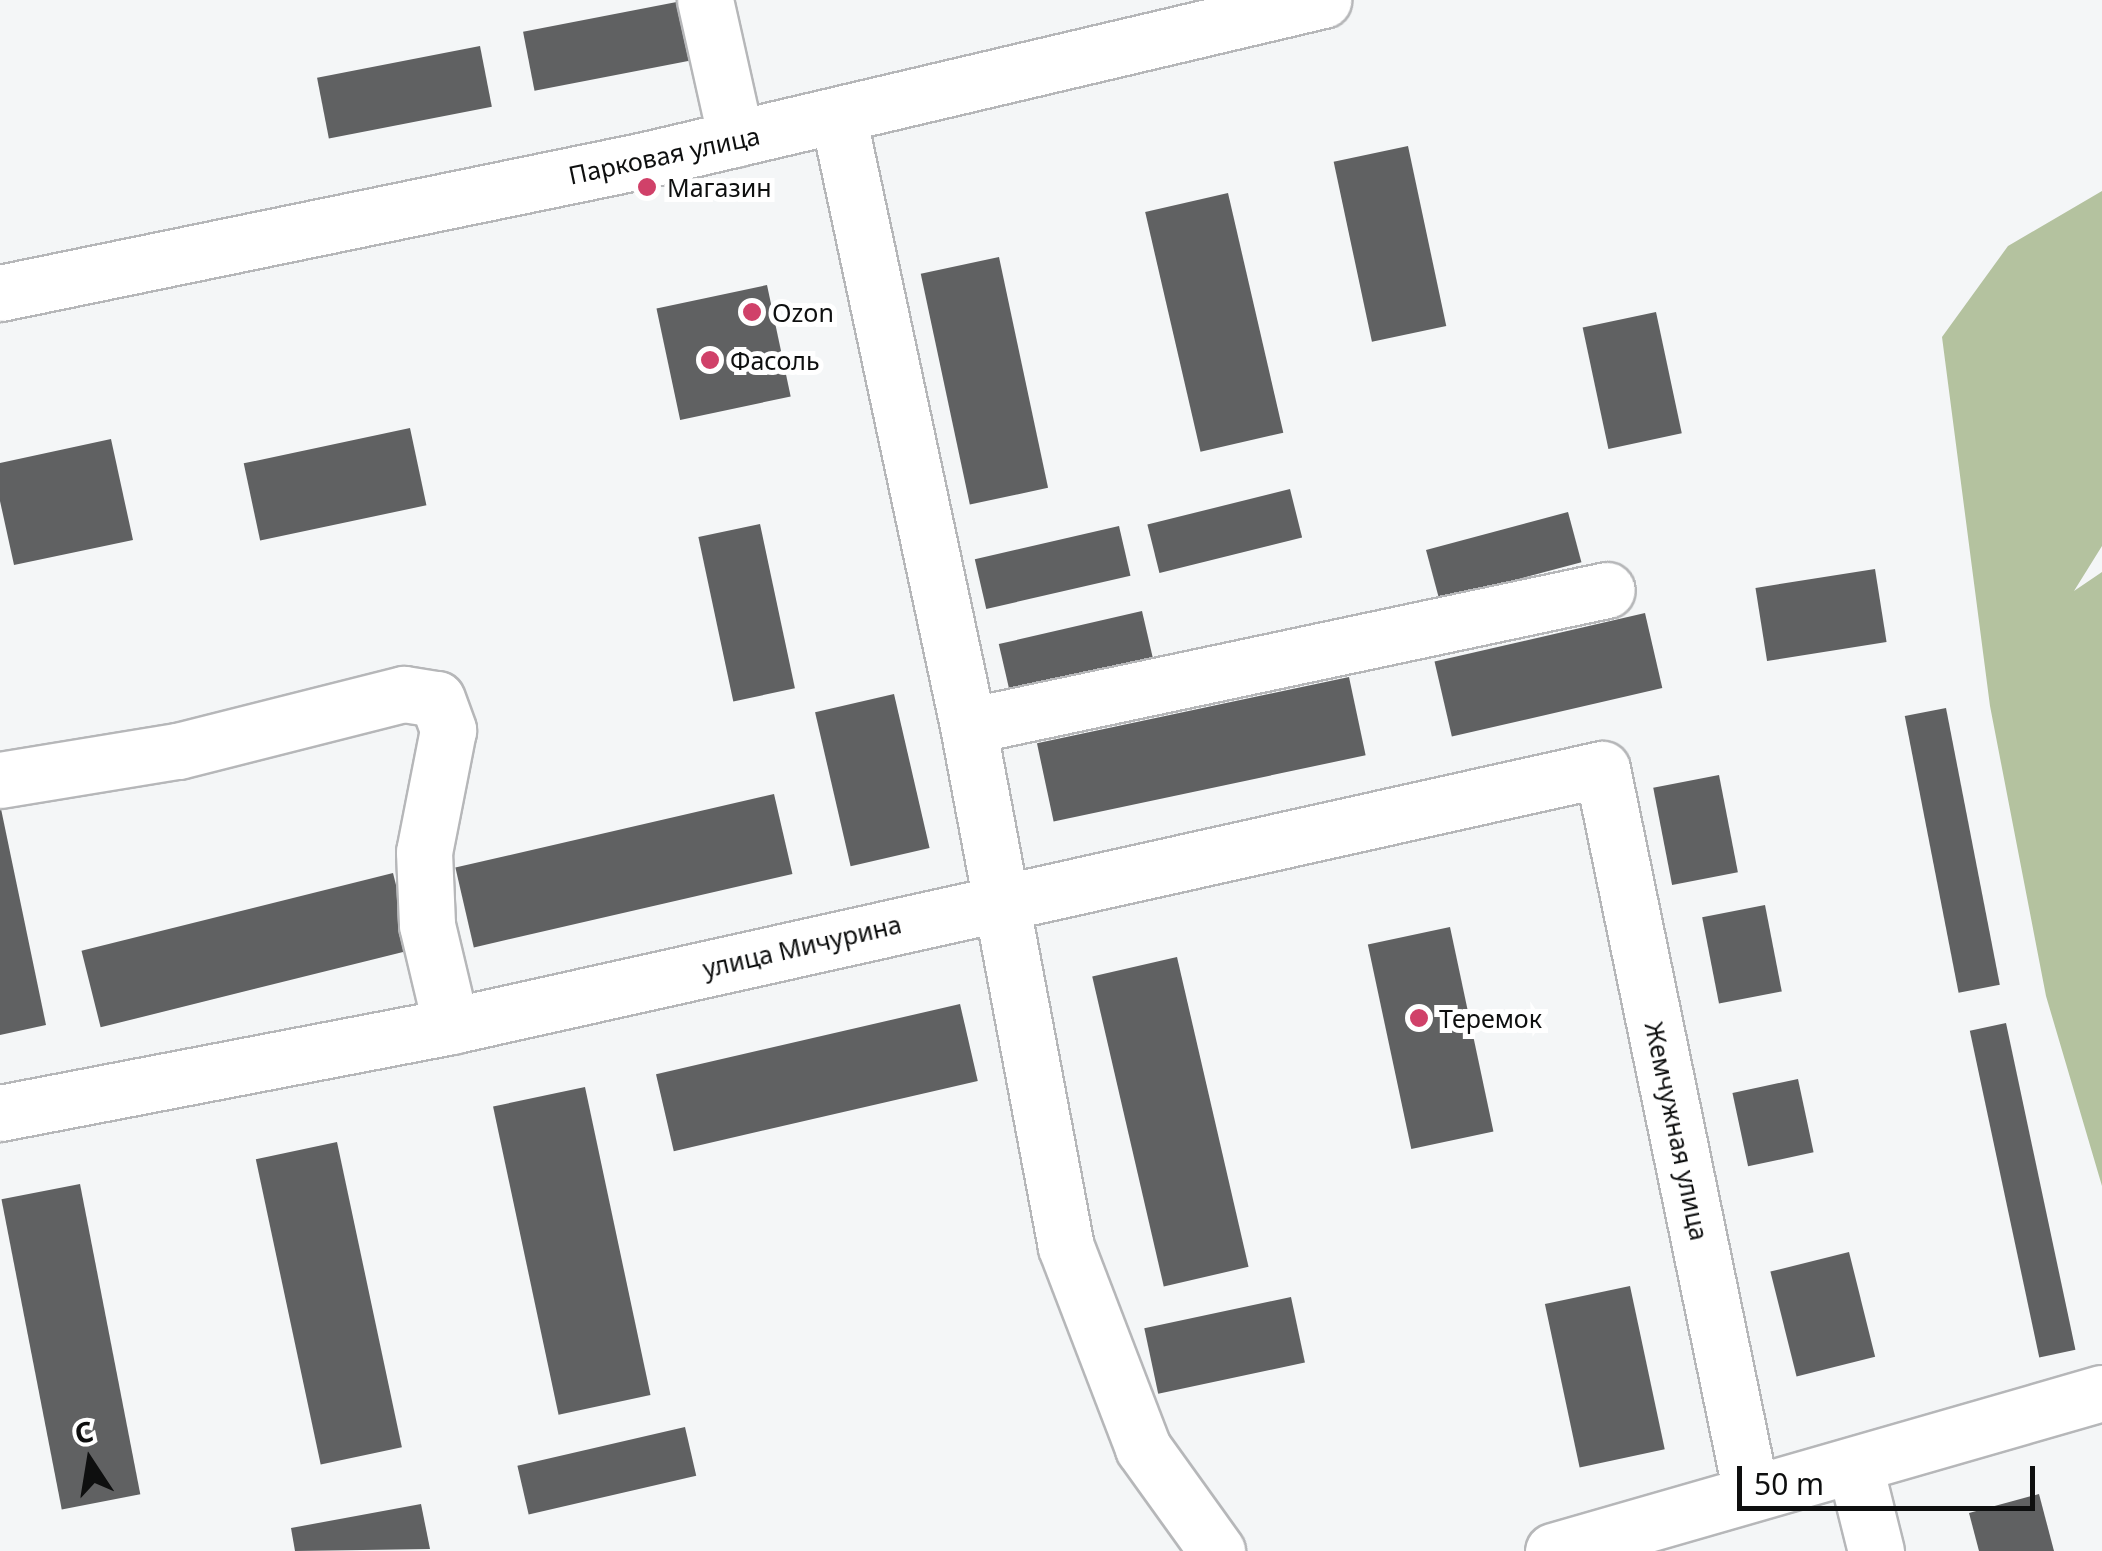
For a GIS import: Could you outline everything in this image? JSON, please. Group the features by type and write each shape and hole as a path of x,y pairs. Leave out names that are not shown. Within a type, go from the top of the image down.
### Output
{"street":[{"path":"705,0 736,138"},
{"name":"Парковая улица","path":"0,293 838,116 1324,0"},
{"path":"838,116 968,726 1066,1247 1143,1448 1217,1551"},
{"path":"968,726 1607,590"},
{"path":"0,780 178,752 404,694 437,699 448,730 424,852 427,925 452,1026"},
{"name":"улица Мичурина","path":"0,1113 452,1026 1602,769"},
{"name":"Жемчужная улица","path":"1602,769 1752,1493"},
{"path":"1553,1551 2102,1393"},
{"path":"1855,1467 1876,1551"}],"green space":[{"path":"2102,191 2102,546 2074,591 2102,572 2102,1186 2046,996 1990,706 1942,337 2008,246"}],"building":[{"path":"687,0 698,59 535,91 523,32"},
{"path":"480,46 492,107 329,139 317,78"},
{"path":"1408,146 1446,326 1372,342 1334,162"},
{"path":"1228,193 1283,433 1201,452 1145,212"},
{"path":"999,257 1048,488 970,504 921,274"},
{"path":"767,285 791,397 680,420 656,308"},
{"path":"1656,312 1682,433 1608,449 1583,328"},
{"path":"410,428 426,505 260,541 244,463"},
{"path":"111,439 133,540 14,565 0,501 0,463"},
{"path":"1290,489 1302,538 1159,573 1147,525"},
{"path":"1568,512 1581,562 1439,600 1426,550"},
{"path":"760,524 795,688 733,701 698,537"},
{"path":"1119,526 1130,576 986,609 975,559"},
{"path":"1875,569 1887,642 1767,661 1755,588"},
{"path":"1142,611 1153,661 1010,694 999,644"},
{"path":"1645,613 1662,688 1452,737 1435,662"},
{"path":"1349,677 1366,755 1054,822 1037,743"},
{"path":"894,694 930,848 851,866 815,712"},
{"path":"1946,708 2000,985 1959,993 1905,716"},
{"path":"1719,775 1738,872 1672,885 1653,788"},
{"path":"774,794 792,874 474,947 455,868"},
{"path":"0,804 46,1025 0,1035"},
{"path":"393,873 412,950 101,1027 82,951"},
{"path":"1765,905 1782,991 1719,1004 1702,917"},
{"path":"1450,927 1493,1131 1411,1149 1368,944"},
{"path":"1177,957 1249,1267 1164,1286 1092,977"},
{"path":"960,1004 978,1081 674,1151 656,1074"},
{"path":"2006,1023 2075,1350 2039,1357 1970,1031"},
{"path":"1798,1079 1814,1152 1748,1166 1732,1093"},
{"path":"585,1087 650,1395 559,1415 493,1107"},
{"path":"337,1142 402,1447 321,1464 256,1159"},
{"path":"80,1184 140,1494 62,1509 1,1199"},
{"path":"1849,1252 1875,1357 1797,1376 1770,1272"},
{"path":"1630,1286 1665,1449 1580,1467 1545,1304"},
{"path":"1291,1297 1305,1363 1158,1394 1144,1328"},
{"path":"685,1427 696,1476 529,1514 517,1466"},
{"path":"2039,1494 2054,1551 1979,1551 1969,1513"},
{"path":"421,1504 430,1549 295,1551 291,1528"}],"place":[{"name":"Магазин","path":"647,187"},
{"name":"Ozon","path":"752,312"},
{"name":"Фасоль","path":"710,360"},
{"name":"Теремок","path":"1419,1018"}]}
